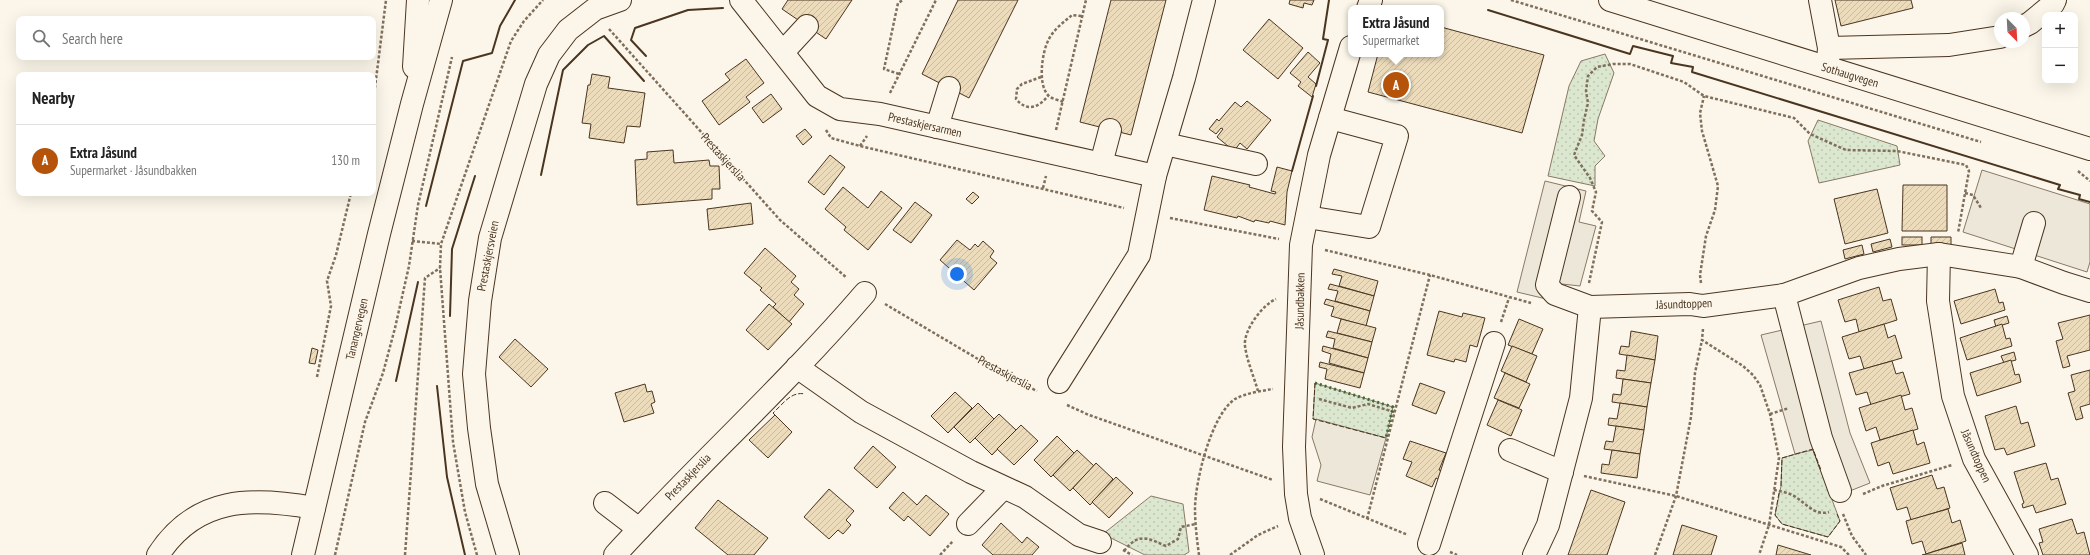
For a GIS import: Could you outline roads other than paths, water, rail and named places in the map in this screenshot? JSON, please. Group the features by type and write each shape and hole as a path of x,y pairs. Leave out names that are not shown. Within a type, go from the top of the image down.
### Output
{"street":[{"name":"Tanangervegen","path":"412,104 418,0"},
{"name":"Tanangervegen","path":"303,555 412,104 441,0"},
{"name":"Prestaskjersveien","path":"508,555 487,484 479,428 474,374 480,301 490,238 536,84 549,55 568,30 595,9 620,0"},
{"name":"Prestaskjersarmen","path":"741,0 817,96 840,109 880,114 1155,176"},
{"path":"1055,392 1139,255 1155,176 1184,78 1204,0"},
{"name":"Sothaugvegen","path":"1610,0 1829,58 2090,149"},
{"path":"1820,0 1829,58 1949,45 1994,38"},
{"path":"2030,23 2053,4 2055,0"},
{"path":"783,52 807,26"},
{"name":"Jåsundbakken","path":"1313,555 1300,518 1295,471 1301,245 1319,155 1348,51"},
{"path":"937,127 949,88"},
{"path":"1307,217 1369,227 1397,136 1330,118"},
{"path":"1101,164 1110,130"},
{"path":"1165,144 1256,164"},
{"path":"1534,555 1571,473 1581,398 1590,307 1555,294 1547,285 1570,197"},
{"path":"2021,267 2034,223"},
{"name":"Jåsundtoppen","path":"1590,307 1690,304 1702,306 1784,295 1859,268 1899,259 1946,256 2021,267 2090,291"},
{"name":"Jåsundtoppen","path":"1946,256 1938,301 1953,396 1974,459 2027,555"},
{"name":"Prestaskjerslia","path":"615,555 638,529 834,329 865,293"},
{"path":"1784,295 1821,438 1843,502"},
{"path":"1429,544 1494,342"},
{"path":"796,367 861,412 1003,488 1025,497 1044,509 1075,533 1100,542"},
{"path":"1510,450 1571,473"},
{"path":"968,524 1003,488"},
{"path":"158,555 181,528 216,508 235,503 259,501 314,508"},
{"path":"605,503 638,529"}],"place":[{"name":"Extra Jåsund","path":"1396,85"}]}
